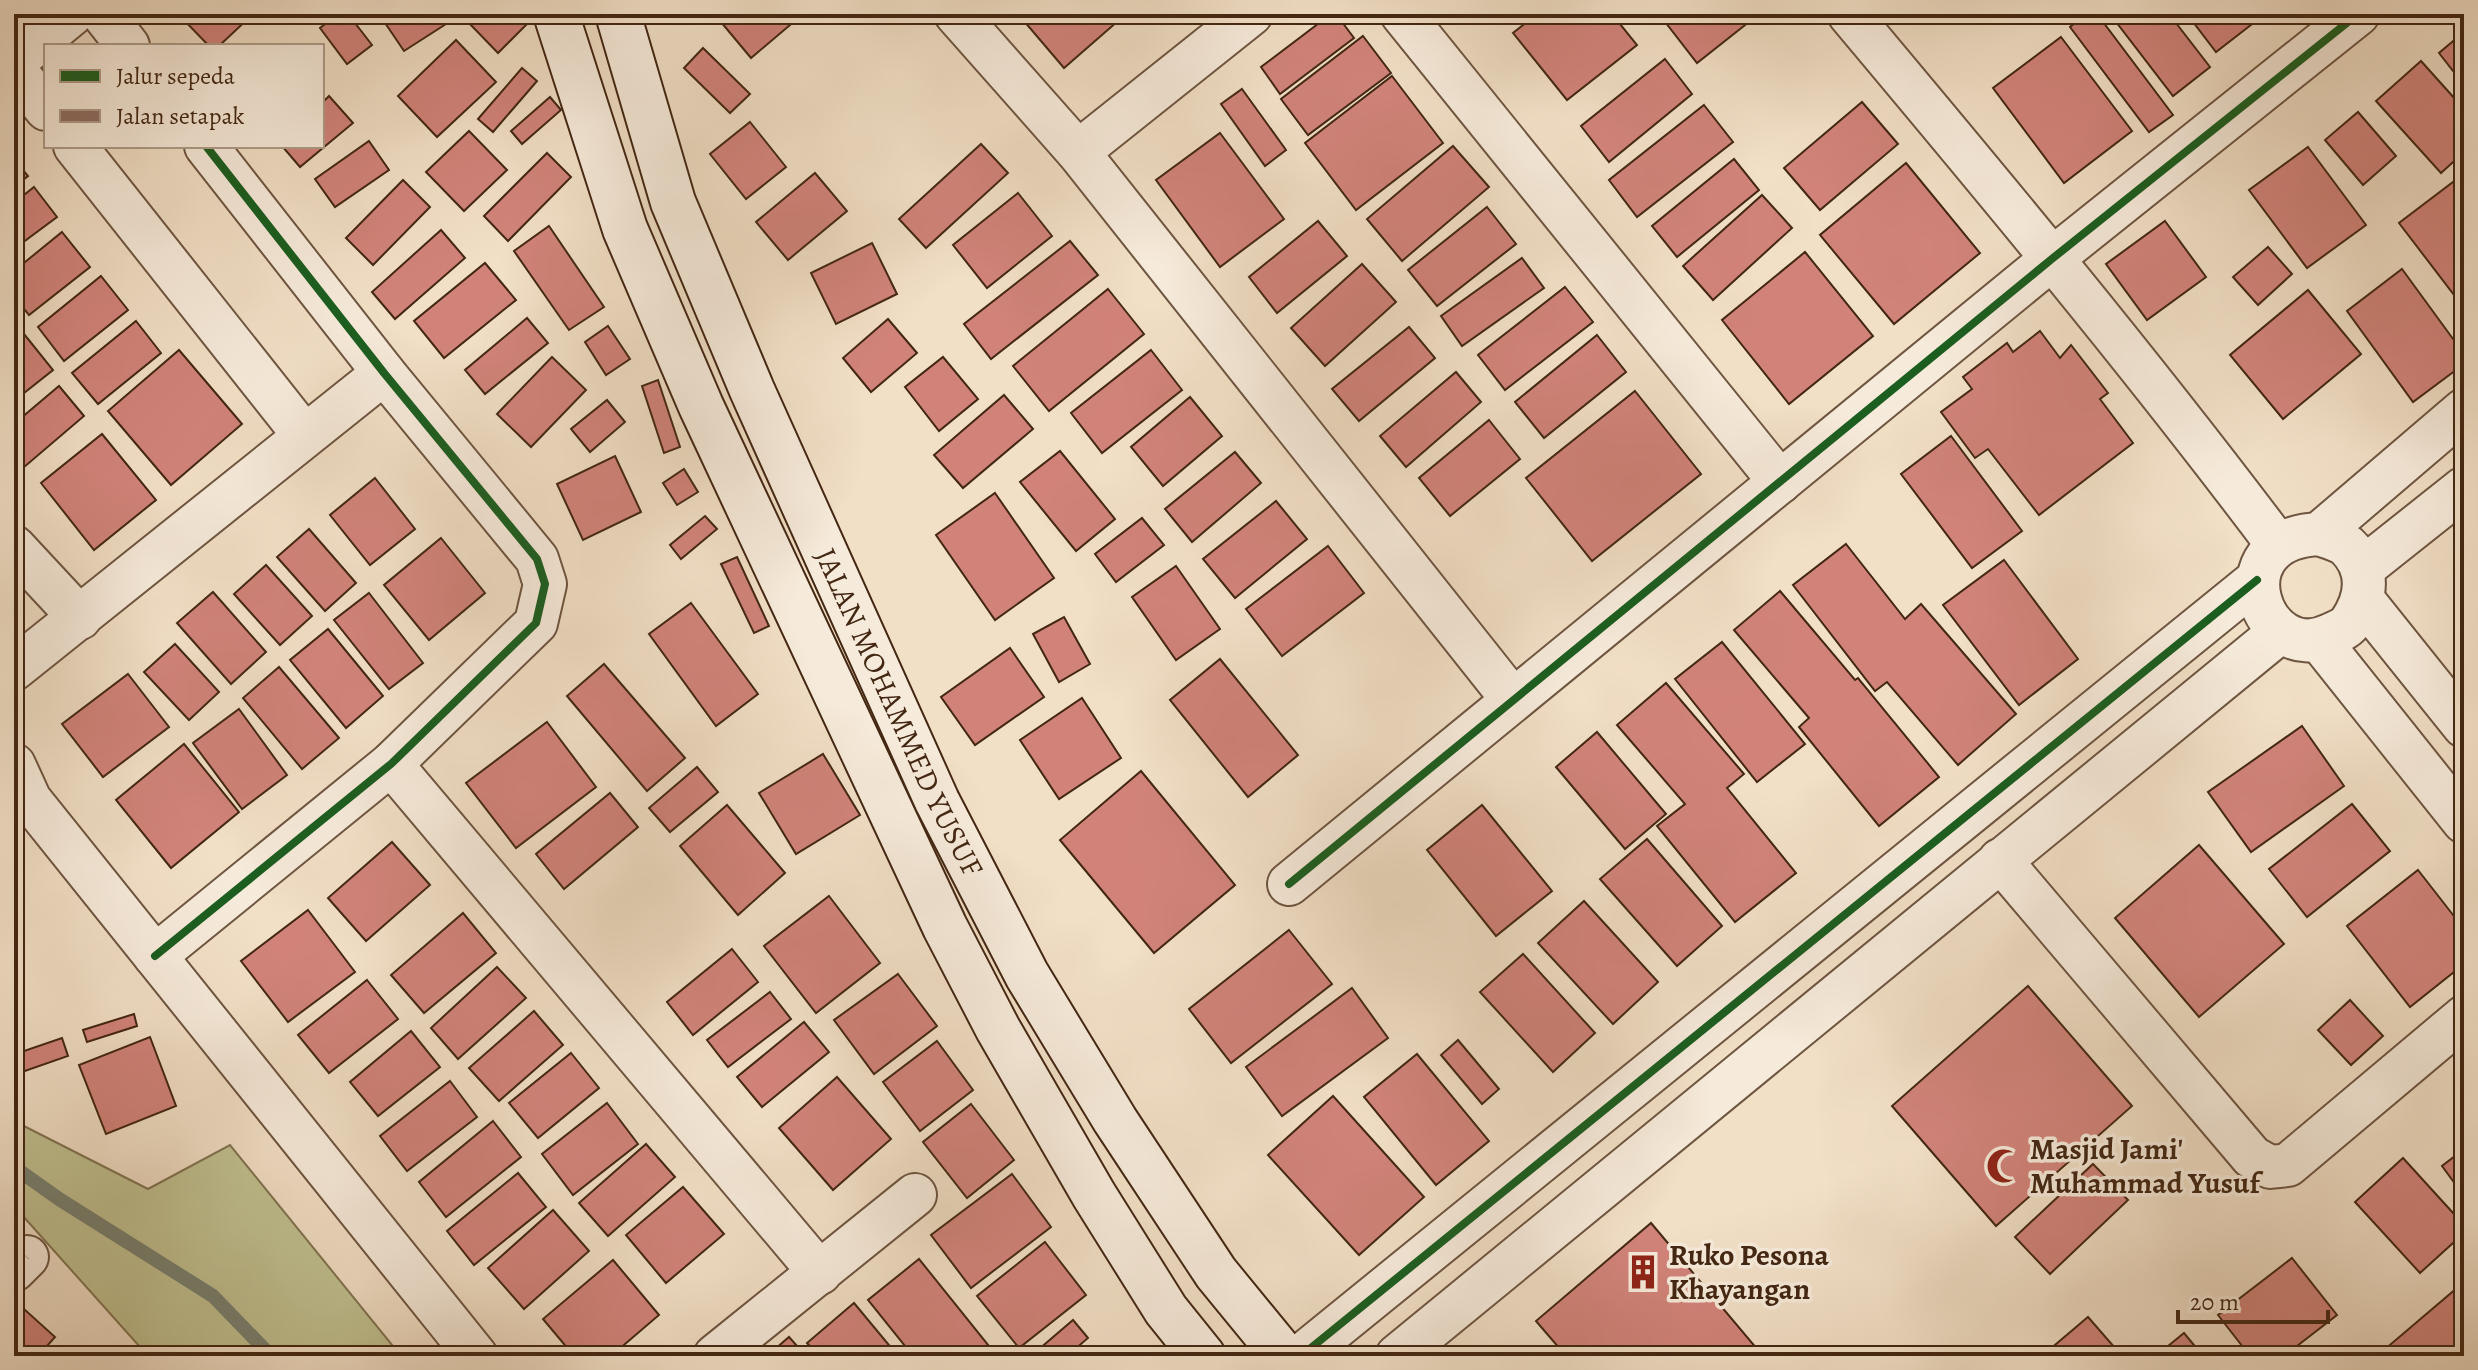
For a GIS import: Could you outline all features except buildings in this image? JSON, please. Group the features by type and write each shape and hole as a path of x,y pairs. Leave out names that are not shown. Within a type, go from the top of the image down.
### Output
{"main road":[{"name":"JALAN MOHAMMED YUSUF","path":"556,14 631,243 701,406 938,914 998,1029 1094,1195 1166,1310 1203,1356"},
{"name":"JALAN MOHAMMED YUSUF","path":"618,14 673,202 752,390 937,801 1027,975 1115,1120 1216,1273 1304,1354"}],"street":[{"path":"14,62 72,14"},
{"path":"103,14 126,44"},
{"path":"956,14 1078,152 1513,700"},
{"path":"1078,152 1251,14"},
{"path":"1849,14 2179,414 2277,544"},
{"path":"1289,884 2053,258 2358,14"},
{"path":"1409,16 1780,482"},
{"path":"14,69 44,106"},
{"path":"77,148 304,435"},
{"path":"155,956 391,764 536,623 545,584 537,559 384,373 208,148"},
{"path":"14,669 384,373"},
{"path":"2319,534 2464,410"},
{"path":"1397,1356 2000,860 2300,636 2347,627 2363,585 2464,488"},
{"path":"2464,726 2363,585 2346,545 2319,534 2297,535 2277,544 2264,561 2257,580 2262,609 2300,636 2464,822"},
{"path":"14,547 80,618"},
{"path":"1304,1354 2257,580"},
{"path":"391,764 820,1273"},
{"path":"14,765 30,800 476,1356"},
{"path":"2000,860 2252,1157 2270,1167 2288,1165 2464,1017"},
{"path":"1546,1159 1582,1203"},
{"path":"715,1356 915,1195"}],"green space":[{"path":"14,1121 148,1189 230,1145 401,1356 148,1356 14,1206"}],"waterway":[{"path":"14,1167 213,1296 271,1356"}],"marked path":[{"path":"14,1270 27,1257"}],"cycle path":[{"path":"1289,884 2053,258 2358,14"},
{"path":"155,956 391,764 536,623 545,584 537,559 384,373 208,148"},
{"path":"1301,1356 2257,580"}],"place":[{"name":"Masjid Jami' Muhammad Yusuf","path":"2004,1166"},
{"name":"Ruko Pesona Khayangan","path":"1643,1272"}]}
